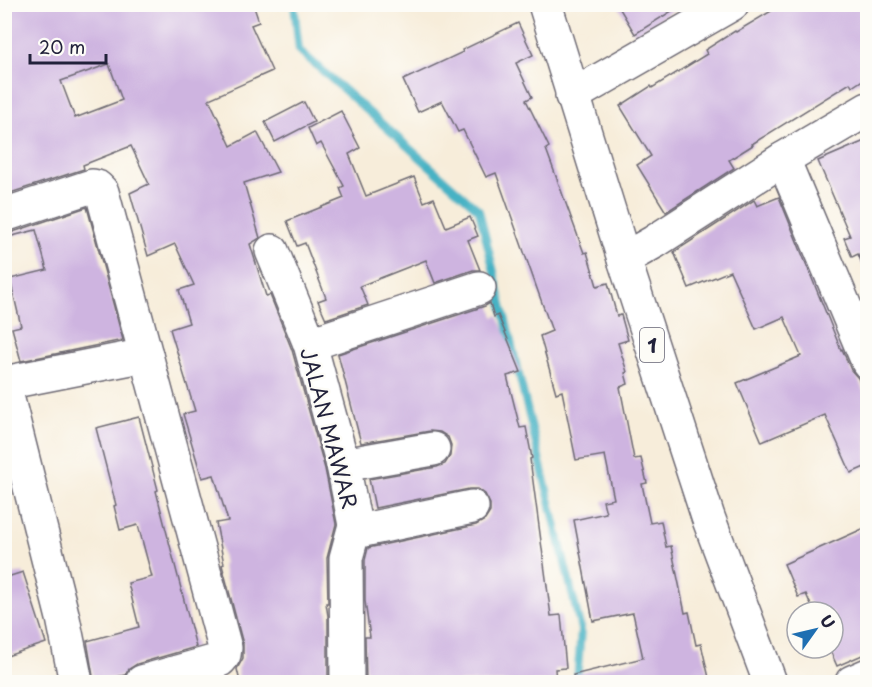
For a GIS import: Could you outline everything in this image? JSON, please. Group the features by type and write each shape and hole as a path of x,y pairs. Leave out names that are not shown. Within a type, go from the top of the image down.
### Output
{"main road":[{"name":"1","path":"545,4 572,96 708,517 770,682"},
{"path":"572,96 732,4"},
{"path":"624,259 867,109"},
{"path":"783,159 867,362"},
{"path":"4,215 92,186 102,192 225,648 220,660 142,682"},
{"name":"JALAN MAWAR","path":"272,251 310,344 343,465 355,525 346,558 348,682"},
{"path":"310,344 479,288"},
{"path":"76,682 63,618 4,383 146,355"},
{"path":"343,465 433,449"},
{"path":"354,532 472,507"},
{"path":"852,682 867,675"}],"building":[{"path":"4,4 253,4 259,22 251,25 272,71 209,99 231,146 257,132 278,172 244,183 260,238 250,244 266,296 270,295 292,350 325,469 336,524 327,558 328,682 240,682 237,669 243,658 243,644 222,565 224,564 216,523 228,521 214,475 202,478 183,414 195,411 170,329 189,323 179,290 194,285 175,244 148,256 130,193 149,184 131,146 83,165 84,169 4,195","holes":["109,64 122,100 75,118 61,81"]},
{"path":"617,4 683,4 635,34"},
{"path":"783,4 867,4 867,77 852,87 850,83 752,144 729,160 734,168 666,212 637,165 651,156 620,106 707,54 705,50 735,31"},
{"path":"518,23 533,55 516,63 532,97 526,100 549,147 546,149 584,253 587,252 597,286 608,283 617,316 621,315 628,340 618,343 627,372 625,373 628,384 620,387 634,459 641,458 647,483 642,484 650,523 661,521 666,547 671,546 685,613 689,612 696,645 701,644 710,682 574,682 573,675 643,658 633,613 593,621 574,520 606,513 603,501 614,499 605,455 576,460 562,391 556,393 540,336 552,331 496,173 486,177 463,130 458,132 442,101 418,112 403,80"},
{"path":"304,102 314,122 275,142 265,122"},
{"path":"341,111 360,148 349,154 366,196 414,177 424,202 434,198 446,227 470,217 478,236 468,240 480,270 473,270 435,283 426,260 360,286 368,305 326,319 318,301 326,298 305,243 297,246 287,221 344,198 340,188 344,186 321,143 316,146 308,128"},
{"path":"867,140 867,276 858,254 852,257 844,238 850,236 818,161"},
{"path":"779,197 841,350 851,370 858,378 867,400 867,466 851,473 825,415 762,442 737,383 801,356 784,317 756,329 730,271 689,288 674,252 754,200 757,206"},
{"path":"87,207 123,340 21,361 12,328 21,326 10,279 47,270 36,230 4,238 4,233"},
{"path":"490,303 494,317 498,315 521,372 507,376 520,428 526,427 532,458 530,459 551,616 561,615 566,668 555,669 556,682 366,682 365,637 370,637 365,601 365,560 368,548 476,525 485,520 490,512 490,504 485,494 478,489 469,489 375,508 369,479 445,464 450,456 451,445 448,437 440,432 430,431 361,443 338,354"},
{"path":"139,417 196,647 137,664 125,675 94,682 87,641 139,627 128,583 152,577 138,525 120,530 114,506 116,505 96,428"},
{"path":"867,527 867,653 837,666 834,660 845,660 845,600 809,600 806,594 798,597 784,564"},
{"path":"23,572 46,643 4,657 4,578"}],"waterway":[{"path":"294,4 299,50 479,210 581,630 577,682"}]}
